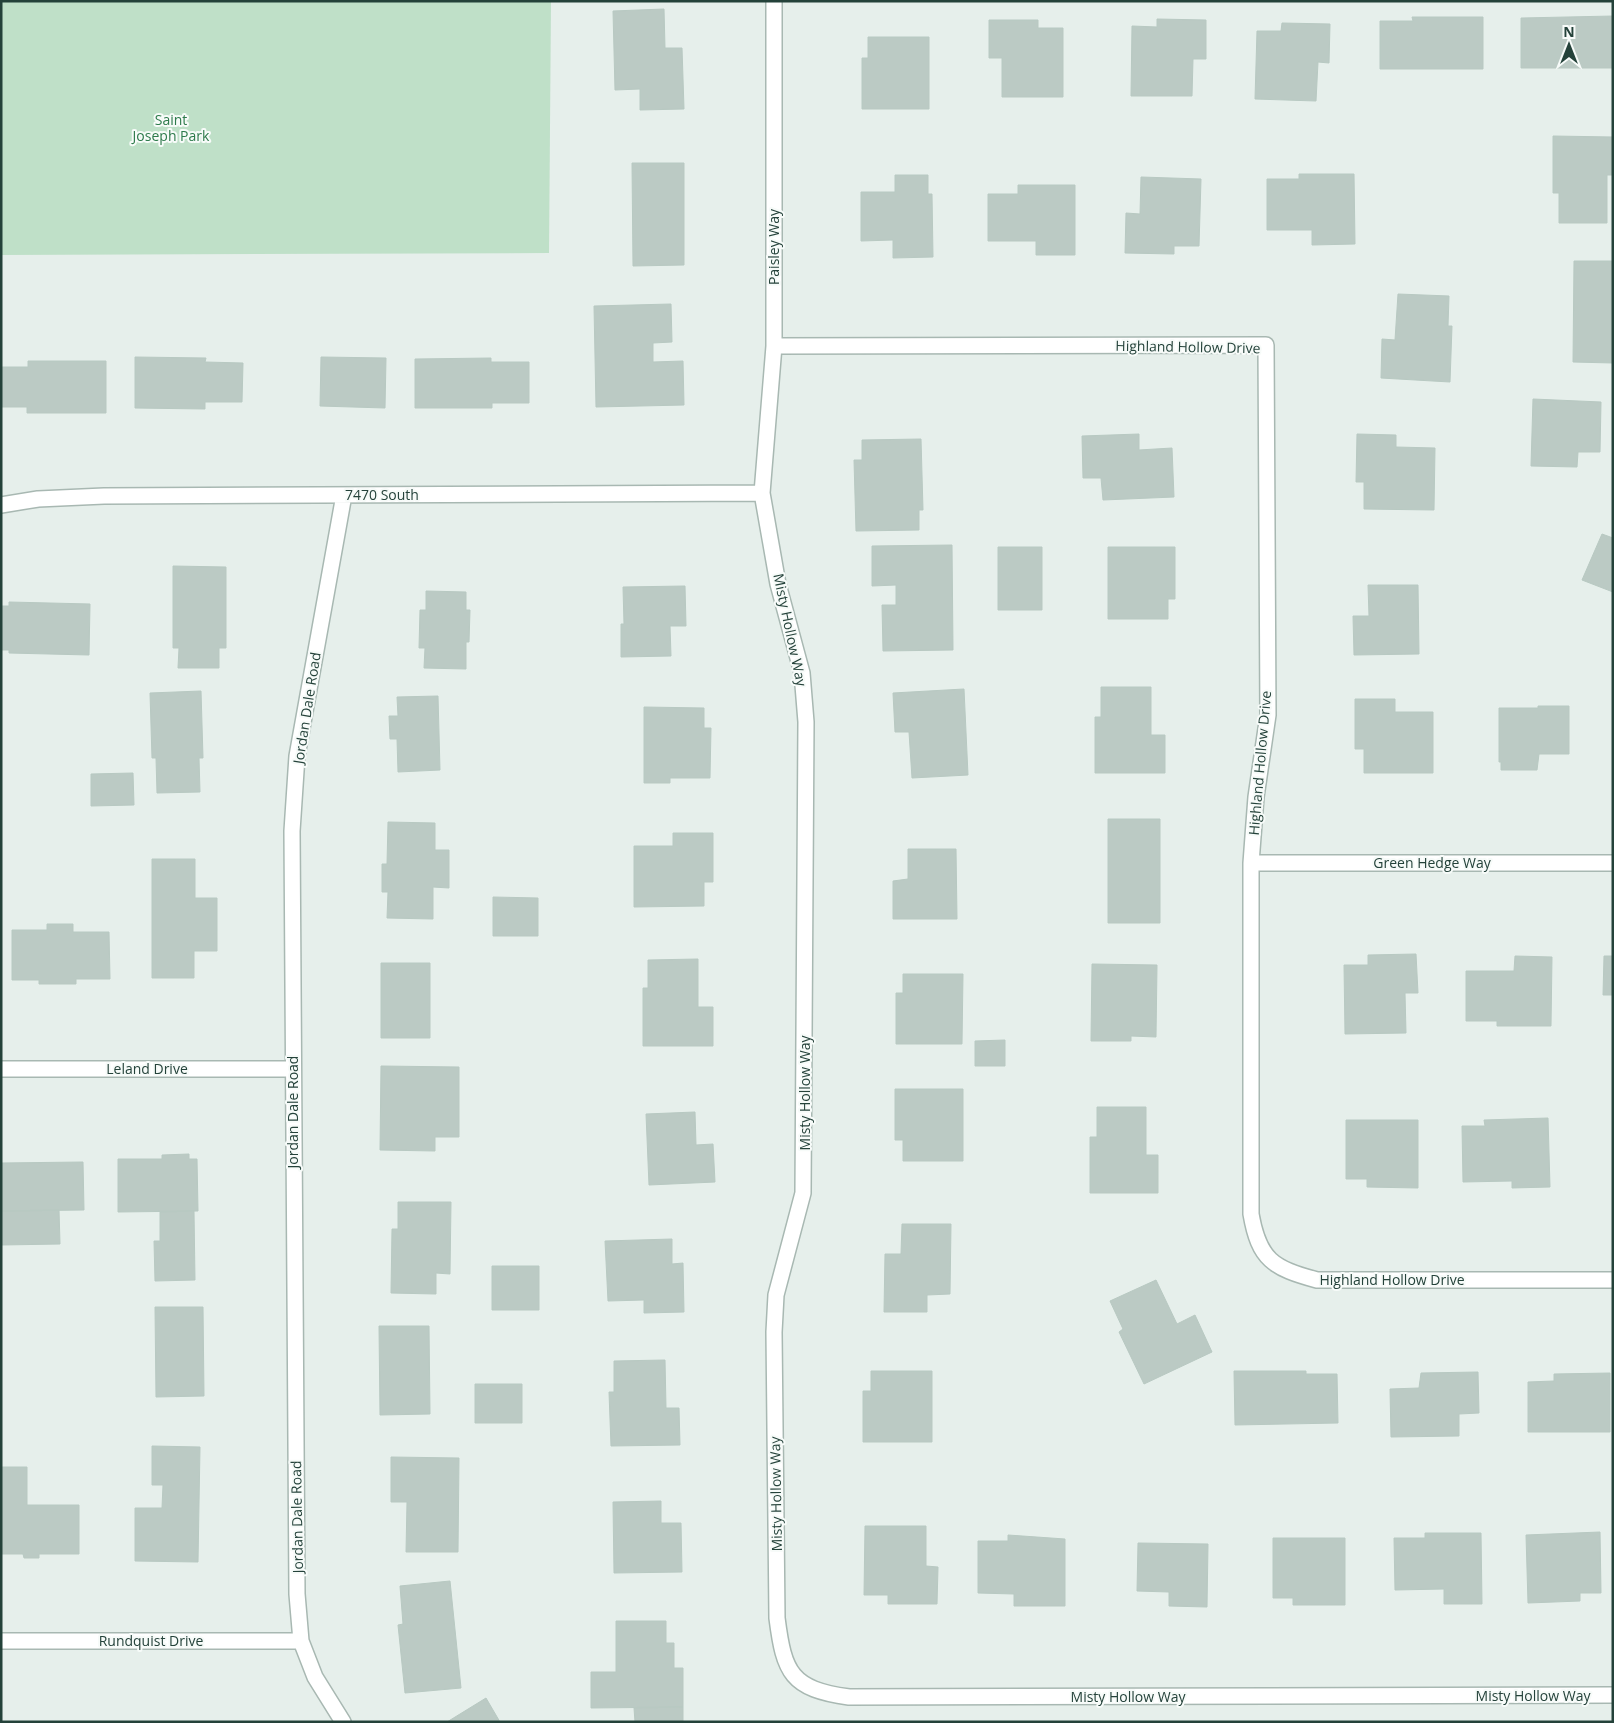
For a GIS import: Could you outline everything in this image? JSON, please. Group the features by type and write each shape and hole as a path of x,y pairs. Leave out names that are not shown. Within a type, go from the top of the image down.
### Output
{"street":[{"name":"Paisley Way","path":"762,493 774,346 774,1"},
{"name":"Highland Hollow Drive","path":"774,346 1266,345 1268,714 1256,797 1251,863 1250,1214 1255,1238 1267,1258 1289,1273 1317,1280 1613,1280"},
{"name":"7470 South","path":"1,505 38,500 104,496 762,493"},
{"name":"Misty Hollow Way","path":"762,493 778,584 802,673 806,722 803,1192 776,1295 774,1332 777,1618 782,1656 798,1682 823,1694 849,1697 1613,1695"},
{"name":"Jordan Dale Road","path":"343,1722 315,1677 301,1641 298,1594 292,1069 292,831 298,756 344,495"},
{"name":"Green Hedge Way","path":"1251,863 1613,863"},
{"name":"Leland Drive","path":"1,1069 292,1069"},
{"name":"Rundquist Drive","path":"1,1641 301,1641"}],"green space":[{"name":"Saint Joseph Park","path":"1,1 551,1 549,253 1,255"}],"building":[{"path":"664,9 665,48 682,48 684,109 640,110 640,89 615,90 613,11"},
{"path":"1613,16 1613,68 1521,68 1521,18"},
{"path":"1412,17 1483,17 1483,69 1380,69 1380,21 1413,21"},
{"path":"1157,19 1206,20 1206,59 1193,59 1192,96 1131,96 1132,26 1157,27"},
{"path":"989,20 1038,20 1038,28 1063,28 1063,97 1002,97 1002,58 989,58"},
{"path":"1282,23 1330,24 1329,63 1318,62 1316,101 1255,99 1257,31 1281,31"},
{"path":"868,37 929,37 929,109 862,109 862,58 868,58"},
{"path":"1553,136 1613,137 1613,175 1607,175 1607,223 1559,223 1559,193 1553,193"},
{"path":"632,163 684,163 684,265 633,266"},
{"path":"1299,174 1354,174 1355,244 1312,245 1312,230 1267,230 1267,179 1299,179"},
{"path":"895,175 928,175 928,194 932,194 933,257 893,258 893,240 861,241 861,192 895,192"},
{"path":"1141,177 1201,179 1199,246 1174,246 1174,254 1125,253 1126,213 1140,214"},
{"path":"1018,185 1075,185 1075,255 1036,255 1036,241 988,241 988,194 1018,194"},
{"path":"1574,261 1613,261 1613,363 1573,362"},
{"path":"1398,294 1449,296 1448,326 1452,326 1450,382 1381,378 1382,339 1395,340"},
{"path":"671,304 672,342 653,343 653,362 683,361 684,405 596,407 594,306"},
{"path":"135,357 206,358 205,362 243,363 242,402 205,402 205,409 135,408"},
{"path":"321,357 386,358 385,408 320,406"},
{"path":"491,358 491,362 529,362 529,403 492,403 492,408 415,408 415,359"},
{"path":"28,361 106,361 106,413 27,413 27,407 1,407 1,367 28,367"},
{"path":"1533,399 1601,402 1600,452 1578,452 1577,467 1531,466"},
{"path":"1139,434 1139,450 1172,448 1174,497 1103,500 1101,478 1083,478 1082,436"},
{"path":"1357,434 1396,435 1396,447 1435,448 1434,510 1364,509 1364,482 1356,482"},
{"path":"921,439 923,510 919,510 919,530 856,531 854,460 862,460 862,440"},
{"path":"1602,534 1613,538 1613,592 1582,580"},
{"path":"952,545 953,650 883,651 882,605 896,605 896,585 872,586 872,546"},
{"path":"998,547 1042,547 1042,610 998,610"},
{"path":"1108,547 1175,547 1175,599 1168,599 1168,619 1108,619"},
{"path":"173,566 226,567 226,648 219,648 219,668 178,668 179,648 173,648"},
{"path":"1368,585 1418,585 1419,654 1354,655 1353,616 1369,616"},
{"path":"685,586 686,626 670,626 671,656 621,657 621,624 624,624 623,587"},
{"path":"426,591 466,592 466,610 470,610 469,642 466,642 466,669 424,668 425,648 419,648 420,610 426,610"},
{"path":"9,602 90,604 89,655 9,653 9,650 1,650 1,606 9,606"},
{"path":"1101,687 1151,687 1151,735 1165,735 1165,773 1095,773 1095,717 1101,717"},
{"path":"964,689 968,775 912,778 909,732 895,732 893,693"},
{"path":"201,691 203,758 199,758 200,792 157,793 156,758 152,758 150,693"},
{"path":"438,696 440,770 398,772 397,739 390,739 389,716 398,716 397,697"},
{"path":"1355,699 1395,699 1395,712 1433,712 1433,773 1364,773 1364,749 1355,749"},
{"path":"1538,706 1569,706 1569,754 1539,754 1537,770 1501,770 1501,762 1499,762 1499,708 1538,708"},
{"path":"644,707 704,708 704,728 711,728 710,778 670,778 670,783 644,783"},
{"path":"133,773 134,805 91,806 91,774"},
{"path":"1108,819 1160,819 1160,923 1108,923"},
{"path":"388,822 435,823 435,850 449,850 449,888 433,887 433,919 387,918 388,892 382,892 382,864 387,864"},
{"path":"673,833 713,833 713,882 704,882 704,906 634,907 634,846 673,846"},
{"path":"908,849 956,849 957,919 893,919 893,881 908,879"},
{"path":"152,859 195,859 195,898 217,898 217,951 194,951 194,978 152,978"},
{"path":"493,897 538,898 538,936 493,936"},
{"path":"47,924 73,924 73,932 109,932 110,979 76,979 76,984 39,984 39,980 12,980 12,930 47,930"},
{"path":"1416,954 1418,993 1405,993 1406,1033 1345,1034 1344,965 1368,965 1368,955"},
{"path":"1515,956 1552,957 1551,1026 1497,1026 1497,1021 1466,1021 1466,971 1514,971"},
{"path":"1604,956 1613,956 1613,995 1603,995"},
{"path":"698,959 698,1007 713,1007 713,1046 643,1046 643,988 648,988 648,960"},
{"path":"381,963 430,963 430,1038 381,1038"},
{"path":"1092,964 1157,965 1156,1037 1131,1036 1131,1041 1091,1041"},
{"path":"903,974 963,974 962,1044 896,1044 896,993 903,993"},
{"path":"1005,1040 1005,1066 975,1066 975,1041"},
{"path":"381,1066 459,1067 459,1137 435,1137 435,1151 380,1150"},
{"path":"895,1089 963,1089 963,1161 903,1161 903,1140 895,1140"},
{"path":"1097,1107 1146,1107 1146,1155 1158,1155 1158,1193 1090,1193 1090,1137 1097,1137"},
{"path":"695,1112 696,1145 713,1144 715,1182 649,1185 646,1114"},
{"path":"1548,1118 1550,1187 1512,1188 1512,1181 1463,1182 1462,1126 1485,1126 1484,1120"},
{"path":"1346,1120 1418,1120 1418,1188 1367,1187 1367,1179 1346,1179"},
{"path":"189,1154 189,1159 197,1159 198,1211 118,1212 118,1159 162,1159 162,1155"},
{"path":"83,1162 84,1210 1,1211 1,1163"},
{"path":"398,1202 451,1202 450,1274 436,1273 436,1294 391,1293 392,1229 398,1229"},
{"path":"59,1210 60,1244 1,1245 1,1211"},
{"path":"194,1211 195,1280 155,1281 154,1241 160,1241 160,1212"},
{"path":"902,1224 951,1224 950,1294 927,1295 927,1312 884,1312 885,1254 901,1254"},
{"path":"672,1239 672,1264 683,1263 684,1312 644,1313 644,1300 608,1301 605,1241"},
{"path":"492,1266 539,1266 539,1310 492,1310"},
{"path":"1156,1280 1177,1324 1195,1315 1212,1352 1144,1384 1119,1332 1123,1329 1110,1301"},
{"path":"155,1307 203,1307 204,1396 156,1397"},
{"path":"379,1326 429,1326 430,1414 380,1415"},
{"path":"665,1360 666,1408 679,1408 680,1445 611,1446 609,1392 614,1392 614,1361"},
{"path":"871,1371 932,1371 932,1442 863,1442 863,1391 871,1391"},
{"path":"1234,1371 1306,1371 1306,1374 1337,1374 1338,1423 1235,1425"},
{"path":"1478,1372 1479,1413 1459,1414 1459,1436 1391,1437 1390,1389 1419,1388 1421,1373"},
{"path":"1610,1373 1610,1432 1528,1432 1528,1382 1554,1381 1554,1374"},
{"path":"475,1384 522,1384 522,1423 475,1423"},
{"path":"152,1446 200,1447 198,1562 135,1561 135,1508 162,1508 163,1485 152,1485"},
{"path":"391,1457 459,1458 458,1552 406,1552 407,1502 391,1502"},
{"path":"1,1467 27,1467 27,1505 79,1505 79,1554 39,1554 39,1558 24,1558 23,1554 1,1554"},
{"path":"661,1501 661,1523 681,1523 682,1572 614,1573 613,1502"},
{"path":"865,1526 926,1526 926,1566 938,1567 937,1604 888,1604 888,1595 864,1595"},
{"path":"1600,1532 1601,1593 1580,1593 1580,1601 1528,1603 1526,1535"},
{"path":"1425,1533 1481,1533 1482,1604 1444,1604 1444,1589 1395,1590 1394,1538 1425,1538"},
{"path":"1008,1535 1065,1539 1065,1606 1014,1606 1014,1594 978,1593 978,1541 1008,1541"},
{"path":"1273,1538 1345,1538 1345,1605 1293,1605 1293,1598 1273,1598"},
{"path":"1138,1543 1208,1544 1207,1607 1169,1606 1169,1592 1137,1591"},
{"path":"450,1581 461,1688 405,1693 398,1625 403,1624 400,1586"},
{"path":"616,1621 666,1621 666,1643 674,1643 674,1668 683,1668 683,1707 591,1708 591,1672 616,1672"},
{"path":"486,1698 500,1722 447,1722"},
{"path":"683,1707 683,1722 635,1722 634,1708"}]}
